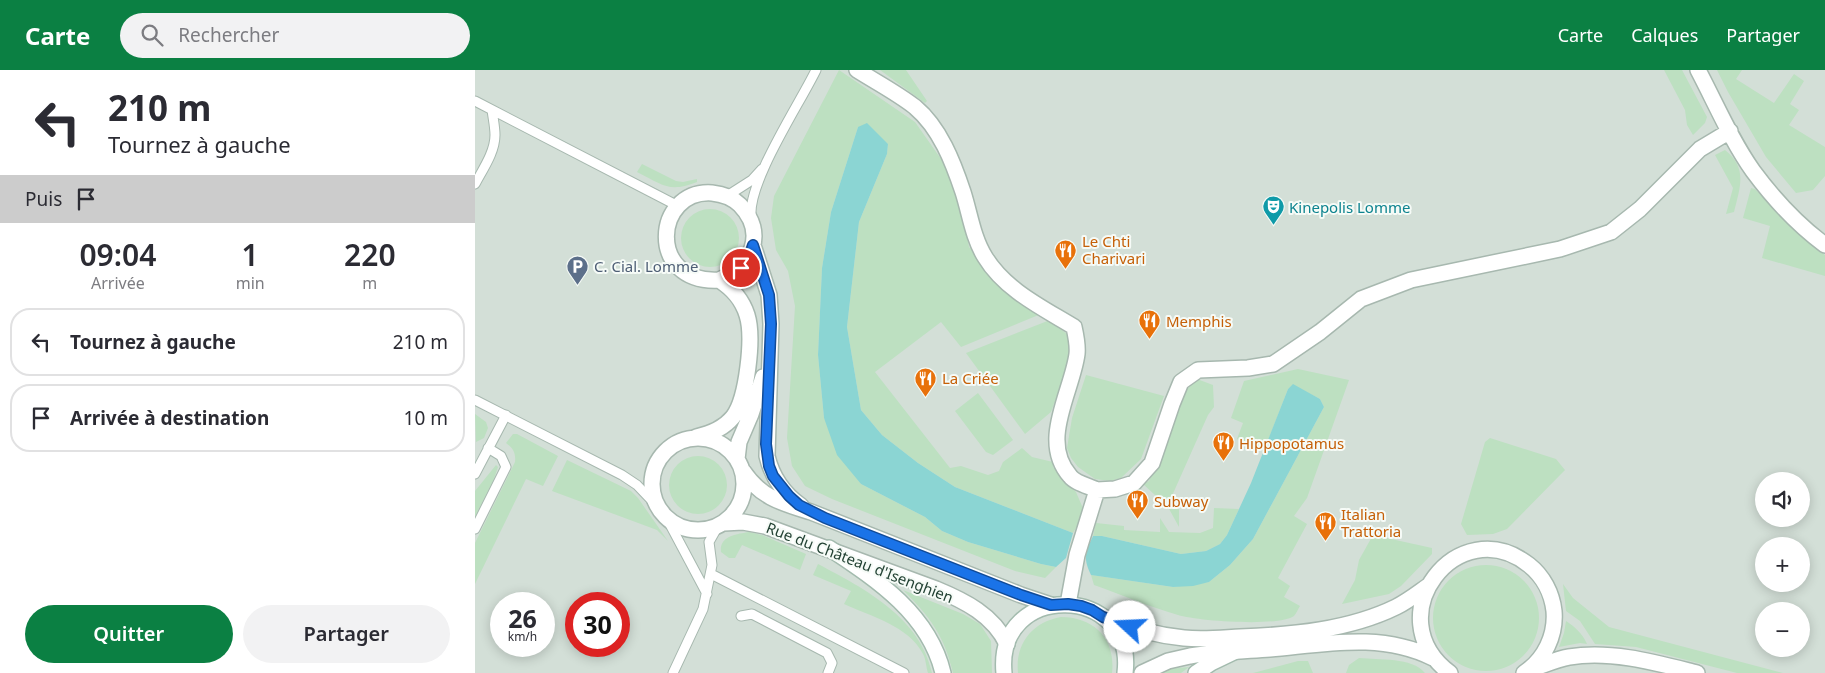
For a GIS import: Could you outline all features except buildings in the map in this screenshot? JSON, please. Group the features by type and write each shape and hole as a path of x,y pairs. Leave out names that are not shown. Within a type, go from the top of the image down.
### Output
{"street":[{"path":"857,70 915,108 937,132 956,169 975,235 985,257 1002,279 1033,302 1074,327 1077,340 1077,355 1058,424 1057,448 1061,464 1071,478 1097,490 1115,489 1134,483 1152,463 1171,404 1181,382 1198,370 1248,368 1273,364 1320,332 1361,299 1411,280 1560,249 1611,232 1640,209 1700,149 1730,131"},
{"path":"1698,70 1753,171 1780,204 1825,245"},
{"path":"709,193 727,196 747,212 752,224 753,245 749,257 741,268 719,280 705,280 692,276 680,269 671,258 667,245 666,230 670,217 678,206 697,194 709,193"},
{"name":"Rue du Château d'Isenghien","path":"753,245 769,295 771,324 766,444 769,466 773,476 789,496 811,512"},
{"path":"719,280 735,292 747,315 749,336 746,382 740,404 731,418 716,430 674,444 658,460 653,471 651,483 653,494 661,512 675,524 685,529 707,530 721,524 733,515 739,506 744,494 745,483 740,465 739,442 751,414 769,355"},
{"path":"696,437 708,438 720,443 729,450 740,465"},
{"name":"Rue du Château d'Isenghien","path":"740,465 756,488 765,494 1021,595 1051,605"},
{"path":"1068,604 1077,554 1097,490"},
{"name":"Rue du Château d'Isenghien","path":"721,524 743,522 758,524 829,548 936,589 970,605 995,625 1007,644"},
{"path":"829,548 889,591 911,611 920,622 933,645 943,673"},
{"path":"1433,658 1426,644 1420,623 1421,607 1428,586 1436,573 1447,563 1461,555 1479,550 1488,550 1515,556 1531,566 1543,580 1553,606 1552,634 1545,651 1525,672"},
{"name":"Rue du Château d'Isenghien","path":"1004,673 1004,657 1007,644 1013,632 1021,621 1038,610 1051,605 1068,604 1087,608 1103,617 1143,631 1183,638 1215,639 1282,634 1327,628 1372,617 1405,602 1428,586"},
{"name":"Rue du Château d'Isenghien","path":"1103,617 1113,628 1120,640 1124,653 1125,673"},
{"path":"1142,673 1163,663 1190,656 1336,643 1375,642 1410,647 1433,658 1450,673"},
{"path":"1196,673 1235,651"},
{"path":"1525,672 1568,657 1590,655 1649,662 1697,673"}],"lane":[{"path":"752,224 753,196 769,158 816,70"},
{"path":"475,102 678,206"},
{"path":"475,184 491,154 494,142 492,110"},
{"path":"727,196 752,180 769,158"},
{"path":"475,400 622,475 637,485 661,512 707,594"},
{"path":"475,474 506,415"},
{"path":"475,529 506,467 501,456 489,448"},
{"path":"673,673 699,620 711,574 712,565 709,542 721,524"},
{"path":"711,574 904,673"},
{"path":"741,616 752,614 827,653 832,663 828,673"}],"shaded area":[{"path":"475,70 1825,70 1825,673 475,673"}],"green space":[{"path":"839,70 915,122 958,183 969,247 997,278 1041,314 961,347 941,322 875,372 950,468 961,466 988,475 999,471 1003,462 1022,448 1032,457 1053,462 1053,467 1076,492 1085,513 1073,533 955,487 918,463 882,435 861,410 847,327 859,222 887,154 888,144 858,127 831,212 822,268 818,355 824,418 861,484 925,517 942,531 968,542 1056,567 1045,578 1015,571 832,499 805,486 792,466 787,438 795,306 788,271 776,250 771,218 774,196"},
{"path":"880,70 906,70 927,101 925,103"},
{"path":"1664,70 1682,70 1707,117 1705,123 1693,135 1687,125 1685,110"},
{"path":"1717,70 1742,70 1736,79 1774,103 1794,74 1804,81 1790,104 1799,110 1789,125 1825,147 1825,176 1813,190 1796,193 1766,157"},
{"path":"1725,150 1737,164 1740,171 1740,186 1734,212 1726,214 1733,188 1715,155"},
{"path":"642,164 676,181 683,182 697,179 697,182 679,187 666,186 637,172"},
{"path":"1751,188 1755,189 1789,225 1825,255 1825,276 1762,258 1770,226 1743,218"},
{"path":"710,209 721,211 734,222 739,238 737,249 726,262 710,267 699,265 686,254 681,238 683,227 694,214"},
{"path":"1050,320 1068,335 1073,344 1068,366 1051,412 1025,434 966,353"},
{"path":"1298,369 1349,380 1307,498 1294,516 1307,524 1278,578 1290,586 1284,597 1300,606 1294,616 1285,619 1256,622 1219,621 1188,617 1094,585 1091,575 1173,587 1209,582 1230,565 1253,539 1324,407 1320,399 1293,385 1288,389 1264,451 1237,439 1243,423 1231,418 1244,381"},
{"path":"1086,375 1164,396 1141,459 1121,478 1110,481 1095,479 1078,467 1071,458 1067,448 1072,418"},
{"path":"1197,379 1213,385 1214,407 1208,415 1171,498 1179,507 1179,527 1168,507 1143,484 1149,481 1170,432 1182,394"},
{"path":"978,393 1013,440 993,455 986,452 955,411"},
{"path":"475,414 486,422 488,428 484,438 476,442"},
{"path":"513,434 517,434 558,456 543,486 526,479 475,584 475,543 515,462 513,451 506,443"},
{"path":"1490,438 1556,459 1565,470 1507,529 1493,534 1467,535 1461,524 1485,442"},
{"path":"698,456 709,458 722,469 727,485 725,496 714,509 698,514 687,512 674,501 669,485 671,474 682,461"},
{"path":"567,460 631,491 668,541 657,530 552,491"},
{"path":"496,465 498,467 494,479 475,517 475,491"},
{"path":"1214,508 1239,509 1227,535 1220,544 1206,551 1181,554 1102,536 1093,536 1096,523 1124,526 1124,530 1160,532 1160,518 1169,532 1200,533 1213,528"},
{"path":"749,532 762,535 806,554 800,570 742,545 735,558 729,558 721,552 721,547 726,539"},
{"path":"1373,535 1432,548 1432,554 1401,586 1389,594 1342,604 1355,580 1359,560"},
{"path":"818,564 872,595 903,620 916,636 926,653 932,673 928,673 923,654 917,644 908,636 888,623 844,604 851,591 813,575"},
{"path":"1486,565 1506,569 1524,580 1535,598 1539,618 1535,638 1524,656 1506,667 1486,671 1466,667 1448,656 1437,638 1433,618 1437,598 1448,580 1466,569"},
{"path":"1563,584 1573,598 1609,627 1783,673 1737,673 1636,647 1595,644 1580,621 1566,611"},
{"path":"903,590 963,614 980,624 991,641 992,673 953,673 945,648 935,627"},
{"path":"1061,617 1083,621 1100,632 1110,650 1112,673 1018,673 1019,653 1028,636 1042,624"},
{"path":"1566,621 1578,631 1587,644 1580,643 1559,647"},
{"path":"1359,658 1404,662 1412,664 1425,673 1346,673 1349,665"},
{"path":"1298,661 1308,661 1313,673 1253,673"},
{"path":"1189,667 1181,673 1160,673 1168,669"}],"water":[{"path":"867,123 888,144 887,154 859,222 847,327 861,410 882,435 918,463 955,487 1073,533 1066,558 1056,567 968,542 942,531 925,517 861,484 837,455 824,418 818,355 822,268 831,212 858,127"},
{"path":"1293,384 1320,399 1324,407 1253,539 1230,565 1209,582 1193,586 1173,587 1091,575 1086,556 1093,536 1102,536 1181,554 1206,551 1220,544 1227,535 1251,483 1288,389"}],"place":[{"name":"Kinepolis Lomme","path":"1273,226"},
{"name":"Le Chti Charivari","path":"1066,269"},
{"name":"C. Cial. Lomme","path":"578,285"},
{"name":"Memphis","path":"1150,340"},
{"name":"La Criée","path":"926,397"},
{"name":"Hippopotamus","path":"1223,462"},
{"name":"Subway","path":"1138,520"},
{"name":"Italian Trattoria","path":"1325,542"}],"route":[{"path":"741,268 749,257 753,245 767,286 771,324 767,391 767,456 773,476 789,496 799,505 825,518 1021,595 1051,605 1075,604 1092,610 1118,624 1130,627"}]}
